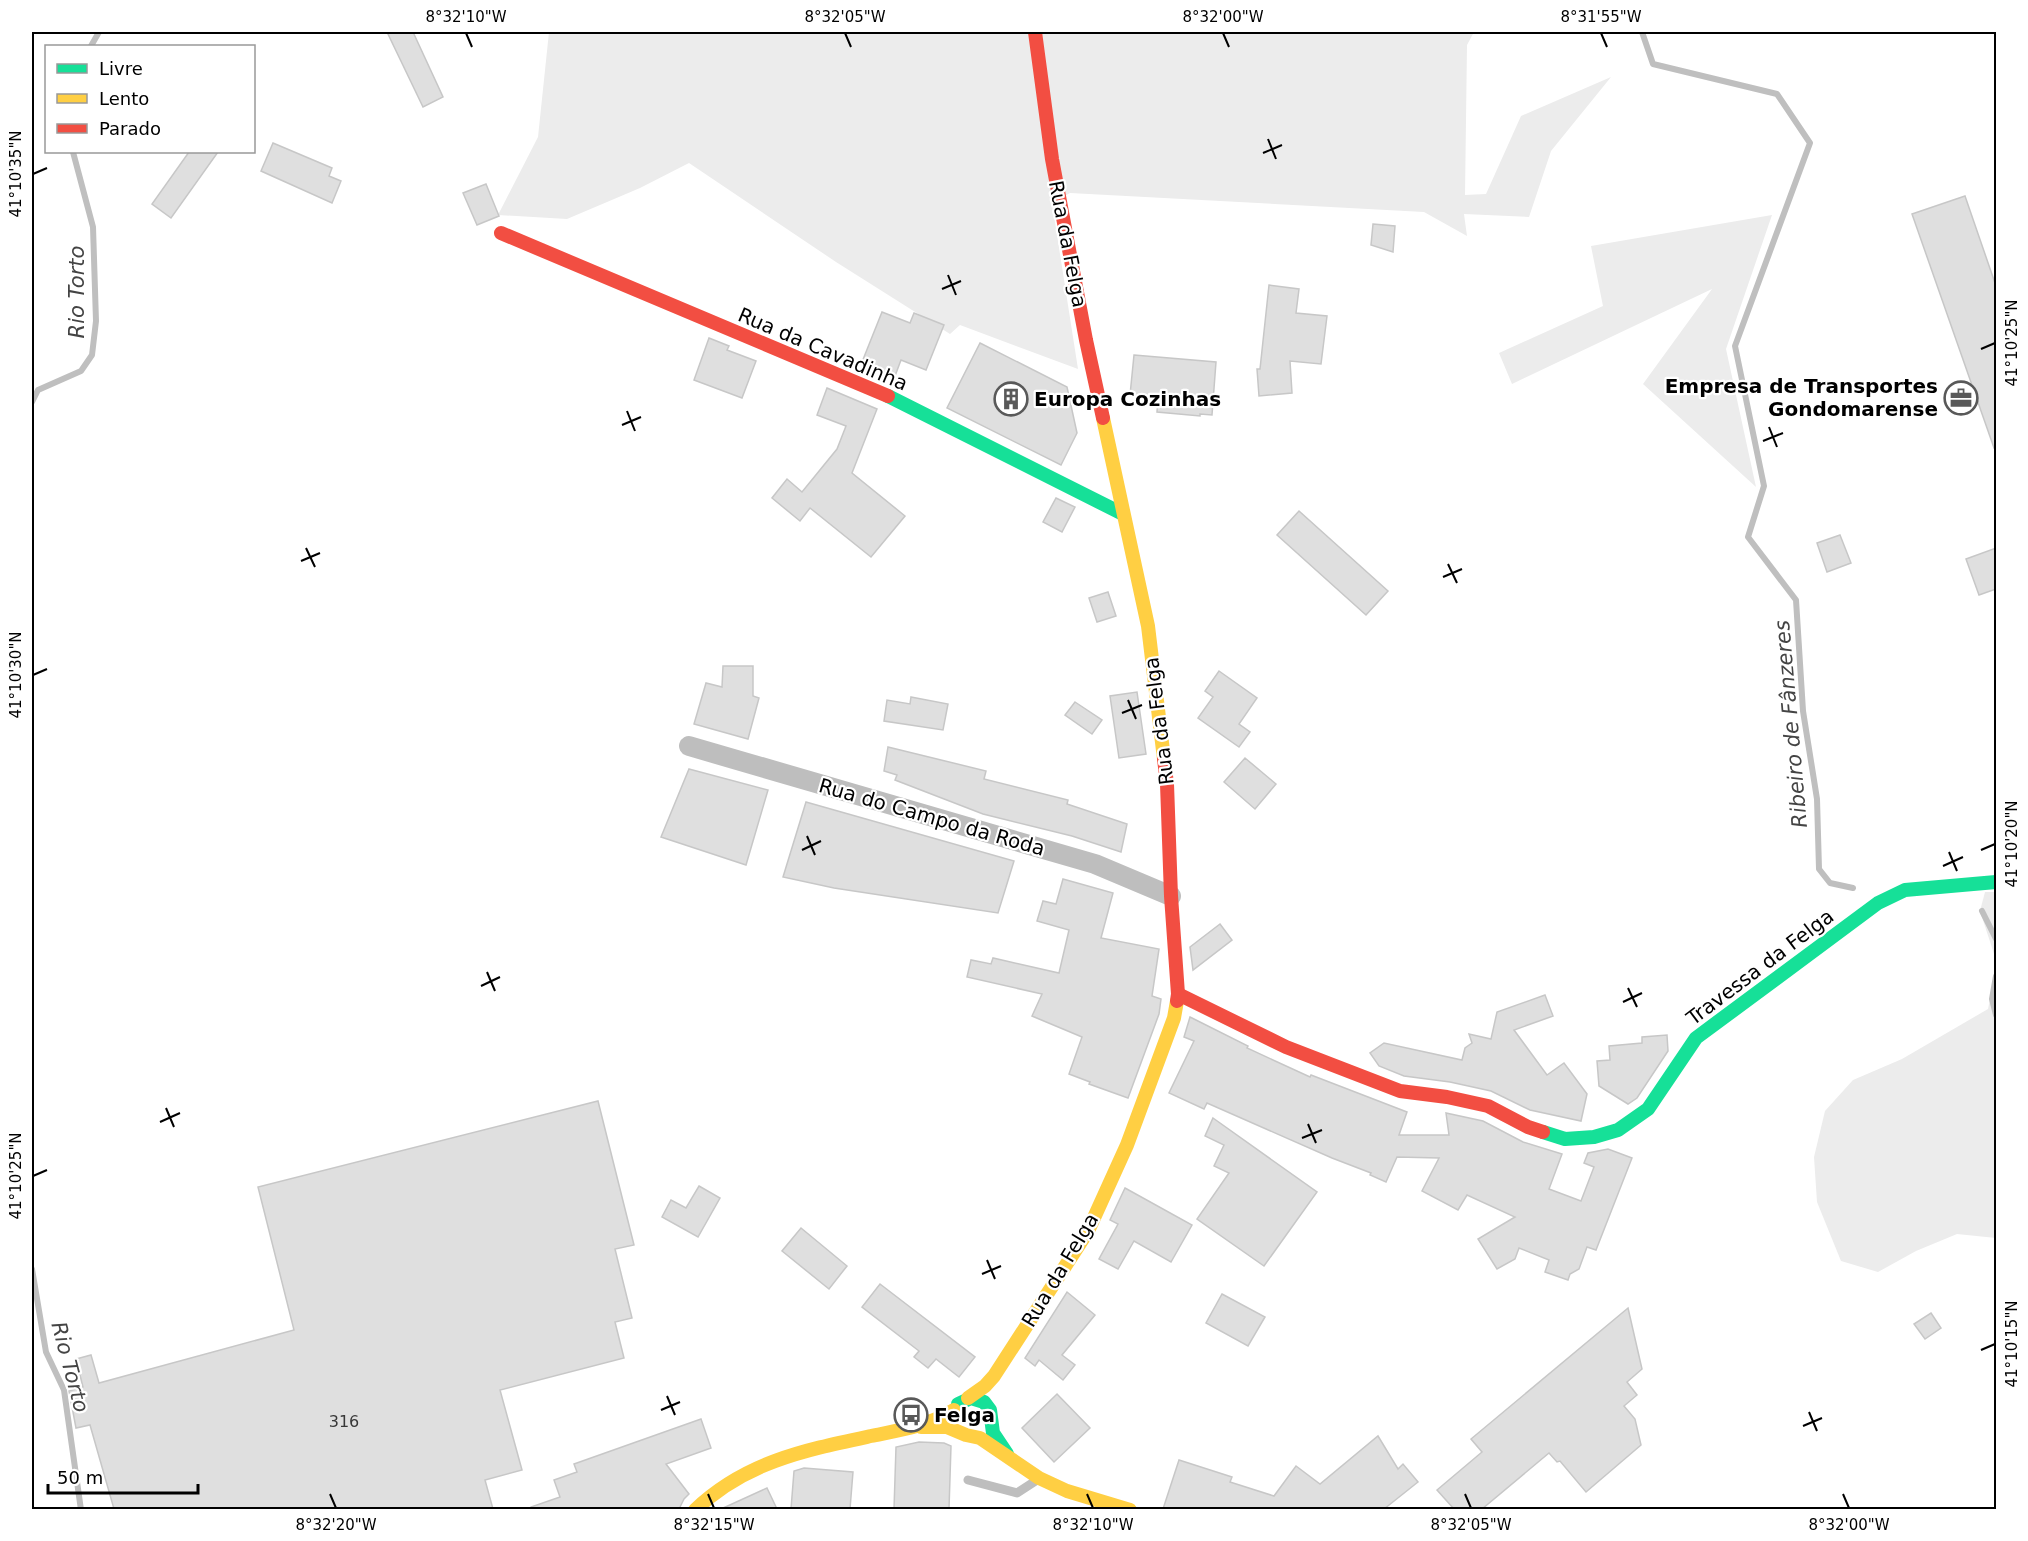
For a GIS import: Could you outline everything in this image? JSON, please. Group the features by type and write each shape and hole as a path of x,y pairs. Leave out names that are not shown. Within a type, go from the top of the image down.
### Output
{"street":[{"name":"Rua da Felga","path":"968,1398 985,1386 994,1376 1088,1231 1127,1145 1174,1018 1178,993 1171,896 1167,784 1148,626 1086,340 1052,159 1035,32"},
{"name":"Rua da Cavadinha","path":"501,233 894,399 1124,514"},
{"name":"Rua do Campo da Roda","path":"690,746 1095,864 1171,896"},
{"name":"Travessa da Felga","path":"1178,993 1286,1047 1400,1090 1488,1106 1528,1127 1565,1139 1594,1137 1618,1130 1648,1109 1696,1038 1878,903 1905,890 1996,882"},
{"name":"Rua da Felga","path":"990,1415 990,1387 994,1376"},
{"path":"965,1434 953,1422 954,1410 957,1404 968,1398 980,1400 990,1415 997,1441 1017,1463"},
{"path":"918,1427 954,1410"},
{"path":"965,1434 984,1432 990,1415"},
{"path":"697,1509 703,1500 723,1485 757,1467 794,1454 935,1425 980,1438 1039,1478 1068,1491 1130,1509"}],"lane":[{"path":"968,1480 1017,1493 1039,1478"}],"shaded area":[{"path":"549,32 1474,32 1467,45 1465,195 1486,194 1521,116 1611,77 1551,151 1529,217 1464,214 1467,236 1424,212 1070,193 1052,203 1078,369 960,325 950,334 836,262 689,163 640,188 567,219 498,215 538,137"},
{"path":"1772,215 1726,349 1756,487 1643,384 1712,289 1512,384 1499,353 1603,306 1591,246"},
{"path":"1985,892 1996,892 1996,960 1980,911"},
{"path":"1996,970 1996,1238 1957,1234 1916,1251 1878,1272 1841,1261 1817,1202 1814,1157 1825,1111 1853,1080 1902,1059 1988,1009"}],"building":[{"path":"387,32 413,32 443,97 423,107"},
{"path":"273,143 332,168 329,176 341,181 332,203 261,171"},
{"path":"188,153 217,153 171,218 152,204"},
{"path":"486,184 499,216 477,225 463,193"},
{"path":"1965,196 1996,286 1996,447 1994,448 1912,214"},
{"path":"1373,224 1395,226 1393,252 1371,245"},
{"path":"1269,285 1299,289 1296,313 1327,316 1321,364 1290,361 1292,393 1259,396 1257,369 1260,369"},
{"path":"882,312 910,323 914,313 944,325 926,370 901,360 895,376 862,362"},
{"path":"709,338 729,346 727,350 756,361 742,398 694,380"},
{"name":"Europa Cozinhas","path":"980,343 1067,387 1077,433 1061,465 947,408"},
{"path":"1134,355 1216,362 1212,415 1157,412 1158,398 1130,395"},
{"path":"827,388 877,409 852,473 905,516 871,557 810,508 800,521 772,498 787,479 802,492 837,449 846,426 817,415"},
{"path":"1056,498 1075,507 1062,532 1043,522"},
{"path":"1299,511 1388,591 1366,615 1277,535"},
{"path":"1840,535 1851,563 1827,572 1817,543"},
{"path":"1996,548 1996,589 1979,595 1966,559"},
{"path":"1108,592 1116,616 1097,622 1089,598"},
{"path":"723,666 753,666 753,696 759,698 748,739 694,724 706,683 722,687"},
{"path":"1219,671 1257,698 1239,724 1250,732 1239,747 1198,718 1213,697 1205,691"},
{"path":"1137,692 1146,754 1119,758 1110,696"},
{"path":"911,697 948,704 943,730 884,721 887,700 910,704"},
{"path":"1075,702 1102,720 1092,734 1065,715"},
{"path":"888,747 986,771 984,779 1068,800 1067,804 1127,824 1121,852 1072,836 983,814 895,780 897,775 884,771"},
{"path":"1245,758 1276,784 1255,809 1224,782"},
{"path":"689,769 768,790 746,865 661,837"},
{"path":"806,802 1014,861 998,913 834,888 783,877"},
{"path":"1063,879 1113,893 1101,938 1159,949 1152,996 1161,999 1159,1014 1128,1098 1069,1074 1082,1037 1032,1016 1042,994 967,977 971,960 991,964 993,958 1059,973 1069,930 1037,921 1043,901 1056,904"},
{"path":"1220,924 1232,940 1193,970 1190,947"},
{"path":"1545,995 1553,1016 1514,1030 1547,1075 1564,1063 1587,1094 1581,1121 1530,1110 1491,1091 1450,1082 1404,1076 1379,1066 1370,1053 1384,1043 1462,1060 1465,1048 1472,1043 1469,1034 1491,1039 1497,1012"},
{"path":"1190,1017 1248,1046 1247,1048 1310,1077 1311,1075 1407,1112 1399,1135 1449,1135 1446,1113 1483,1121 1523,1142 1562,1154 1549,1189 1581,1201 1594,1167 1584,1163 1588,1153 1608,1149 1632,1158 1596,1250 1587,1247 1579,1269 1570,1274 1568,1280 1545,1272 1549,1260 1519,1248 1515,1259 1497,1269 1478,1239 1515,1217 1467,1195 1458,1210 1422,1191 1439,1158 1397,1157 1386,1182 1370,1175 1371,1173 1207,1103 1204,1109 1169,1093 1194,1041 1184,1037"},
{"path":"1667,1035 1668,1051 1637,1098 1628,1104 1599,1086 1597,1061 1610,1060 1609,1046 1642,1043 1642,1037"},
{"path":"598,1101 634,1245 615,1249 632,1318 615,1322 624,1358 500,1390 522,1470 485,1480 493,1509 114,1509 90,1425 76,1428 69,1391 83,1387 76,1359 91,1355 99,1383 294,1330 258,1187"},
{"path":"1213,1118 1317,1192 1264,1266 1197,1219 1229,1173 1214,1166 1224,1145 1205,1136"},
{"path":"699,1186 720,1198 698,1237 662,1217 671,1200 686,1208"},
{"path":"1125,1188 1192,1225 1171,1262 1134,1241 1118,1269 1099,1259 1118,1224 1110,1220"},
{"path":"801,1228 847,1266 829,1289 782,1251"},
{"path":"880,1284 975,1357 959,1377 936,1359 928,1368 914,1357 919,1351 862,1307"},
{"path":"1067,1292 1095,1315 1062,1355 1075,1365 1063,1380 1039,1360 1035,1366 1025,1358"},
{"path":"1222,1294 1265,1317 1248,1346 1206,1323"},
{"path":"1628,1308 1642,1369 1627,1382 1637,1395 1624,1406 1635,1419 1641,1445 1586,1492 1560,1461 1557,1462 1549,1453 1482,1509 1454,1509 1437,1490 1482,1452 1471,1439"},
{"path":"1931,1313 1941,1328 1925,1339 1914,1324"},
{"path":"1057,1394 1090,1428 1054,1462 1022,1428"},
{"path":"701,1419 711,1448 666,1464 689,1494 679,1509 531,1509 531,1507 560,1497 554,1480 577,1472 574,1464"},
{"path":"1378,1436 1398,1469 1403,1464 1418,1482 1384,1509 1163,1509 1179,1460 1232,1477 1230,1482 1274,1496 1296,1466 1320,1484"},
{"path":"919,1442 944,1443 951,1446 949,1509 894,1509 896,1447"},
{"path":"804,1468 853,1472 850,1509 791,1509 794,1471"},
{"path":"767,1488 777,1509 721,1509"}],"waterway":[{"name":"Rio Torto","path":"92,45 99,32"},
{"name":"Ribeiro de Fânzeres","path":"1642,32 1653,64 1777,94 1810,143 1735,346 1764,486 1748,537 1796,600 1803,711 1817,799 1819,869 1830,883 1853,888"},
{"name":"Rio Torto","path":"32,402 38,390 81,371 92,355 96,321 93,227 73,153"},
{"name":"Ribeiro de Fânzeres","path":"1982,911 1996,939"},
{"name":"Ribeiro de Fânzeres","path":"1996,976 1992,999 1996,1015"},
{"name":"Rio Torto","path":"32,1269 46,1352 64,1390 81,1510"}],"traffic: fast":[{"path":"888,396 1123,514"},
{"path":"1543,1132 1565,1139 1594,1137 1618,1130 1648,1109 1696,1038 1878,903 1905,890 1996,882"},
{"path":"958,1404 971,1398 984,1402 990,1410 993,1433 1007,1454"}],"traffic: slow":[{"path":"1103,418 1148,626 1164,759"},
{"path":"968,1398 985,1386 994,1376 1088,1231 1127,1145 1174,1018 1177,1001"},
{"path":"695,1510 734,1480 777,1460 823,1447 914,1427 954,1410"},
{"path":"921,1427 947,1427 980,1438 1039,1478 1067,1491 1130,1510"}],"traffic: jam":[{"path":"1035,32 1052,159 1103,418"},
{"path":"501,233 888,396"},
{"path":"1164,759 1177,1001"},
{"path":"1178,994 1286,1047 1400,1091 1447,1097 1488,1106 1528,1127 1543,1132"}],"place":[{"name":"Empresa de Transportes Gondomarense","path":"1961,398"},
{"name":"Europa Cozinhas","path":"1011,399"},
{"name":"Felga","path":"911,1415"}]}
